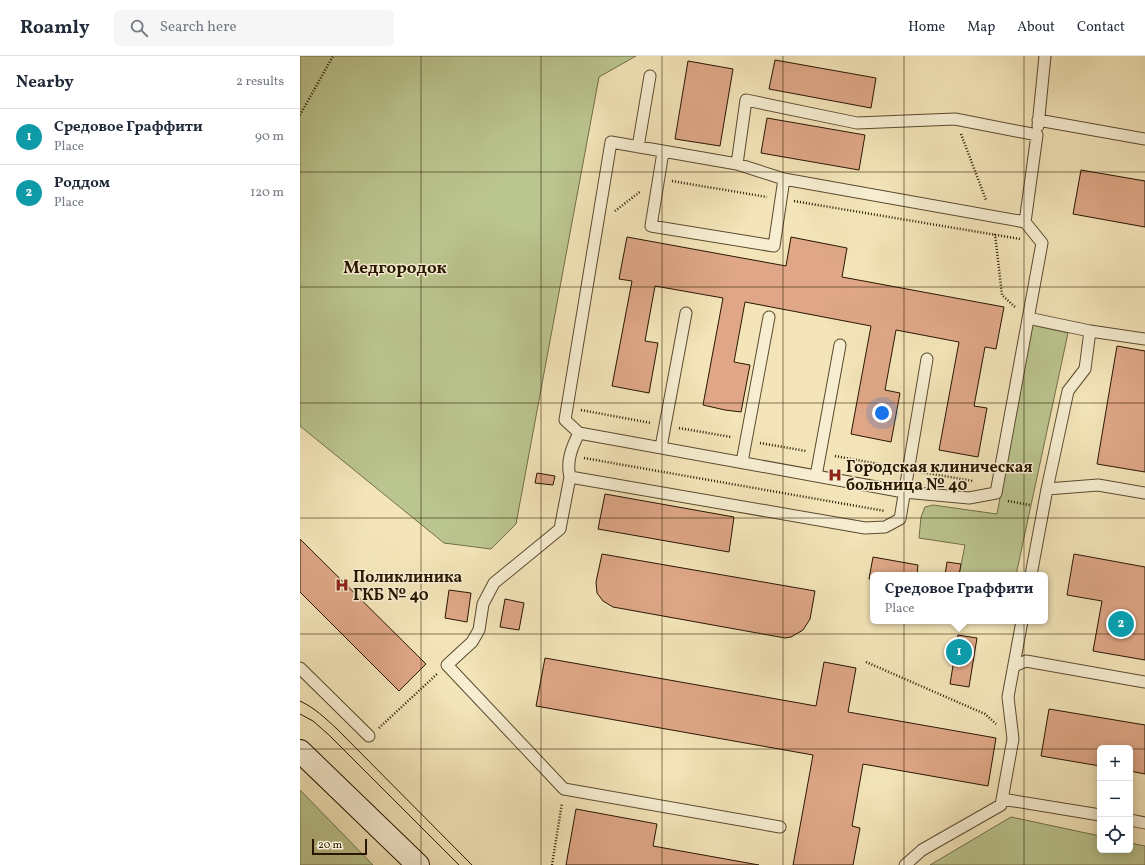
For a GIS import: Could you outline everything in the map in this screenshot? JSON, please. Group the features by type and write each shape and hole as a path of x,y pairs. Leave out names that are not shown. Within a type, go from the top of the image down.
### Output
{"street":[{"path":"300,752 418,865"}],"lane":[{"path":"1026,222 1045,56"},
{"path":"638,147 650,76"},
{"path":"736,164 746,100 857,123 955,119 1037,135"},
{"path":"1038,120 1145,139"},
{"path":"611,142 663,152 736,164 784,178 1026,222 1042,243 997,489 969,498 904,492 579,433 565,420 611,142"},
{"path":"663,152 651,226 774,246 784,178"},
{"path":"662,447 686,314"},
{"path":"742,462 769,317"},
{"path":"1028,318 1090,331 1145,339"},
{"path":"1032,572 1047,489 1068,391 1085,369 1090,331"},
{"path":"816,476 840,345"},
{"path":"570,477 865,528 885,527 900,519 927,359"},
{"path":"579,433 571,448 568,469 570,477 560,529 494,583 483,604 479,630 476,636 472,642 447,665 564,789 780,827"},
{"path":"1047,489 1098,485 1145,493"},
{"path":"905,865 922,850 1001,805 1013,739 1008,697 1021,624"},
{"path":"1014,666 1026,661 1145,682"},
{"path":"300,668 369,736"},
{"path":"1002,799 1097,815"},
{"path":"1133,820 1145,822"}],"path":[{"path":"300,115 333,56"},
{"path":"597,225 658,178 1042,243"},
{"path":"567,407 909,469 997,489 1003,500 1044,507"},
{"path":"570,455 901,514"},
{"path":"866,662 985,714 1013,739"},
{"path":"369,736 447,665"},
{"path":"552,865 564,789"}],"green space":[{"path":"300,56 636,56 599,77 516,524 491,549 444,543 300,426"},
{"path":"1032,325 1068,333 1017,572 960,572 965,545 919,538 921,517 925,507 933,505 997,514"},
{"path":"300,790 373,865 300,865"},
{"path":"1011,817 1097,835 1097,853 1133,853 1133,844 1145,846 1145,865 930,865"}],"building":[{"path":"775,60 876,78 871,108 769,89"},
{"path":"688,61 733,69 720,146 675,139"},
{"path":"767,118 865,135 859,170 761,153"},
{"path":"1081,170 1145,181 1145,227 1073,214"},
{"path":"627,237 786,266 791,237 847,248 842,277 1004,307 996,349 985,347 974,406 987,408 978,457 939,450 959,342 896,330 885,390 900,393 891,442 851,434 871,326 745,302 734,362 750,365 741,412 725,410 703,405 723,298 655,286 645,341 658,343 649,393 612,386 632,281 619,279"},
{"path":"1117,346 1145,351 1145,472 1097,464"},
{"path":"537,473 555,476 553,485 535,483"},
{"path":"605,494 734,517 729,552 598,529"},
{"path":"300,539 426,664 399,691 300,592"},
{"path":"602,554 815,591 810,619 803,630 791,637 785,638 613,607 603,601 597,593 596,582"},
{"path":"1074,554 1145,567 1145,660 1093,651 1102,601 1067,595"},
{"path":"873,557 918,565 917,572 870,572"},
{"path":"947,562 961,564 960,572 945,572"},
{"path":"449,590 471,593 467,622 445,618"},
{"path":"505,599 524,603 519,630 500,627"},
{"path":"958,635 977,638 969,687 950,684"},
{"path":"545,658 816,706 824,662 856,668 848,712 996,738 988,786 863,764 852,826 860,828 853,865 793,865 813,755 536,706"},
{"path":"1049,709 1145,725 1145,774 1133,772 1133,745 1097,745 1097,765 1041,756"},
{"path":"576,809 657,824 653,846 759,865 566,865"}],"tram line":[{"path":"300,701 315,710 337,729 472,865"},
{"path":"300,714 313,721 329,735 459,865"}],"place":[{"name":"Городская клиническая больница № 40","path":"835,475"},
{"name":"Поликлиника ГКБ № 40","path":"342,585"},
{"name":"Роддом","path":"1121,624"},
{"name":"Средовое Граффити","path":"959,652"}],"district":[{"name":"Медгородок","path":"395,267"}]}
